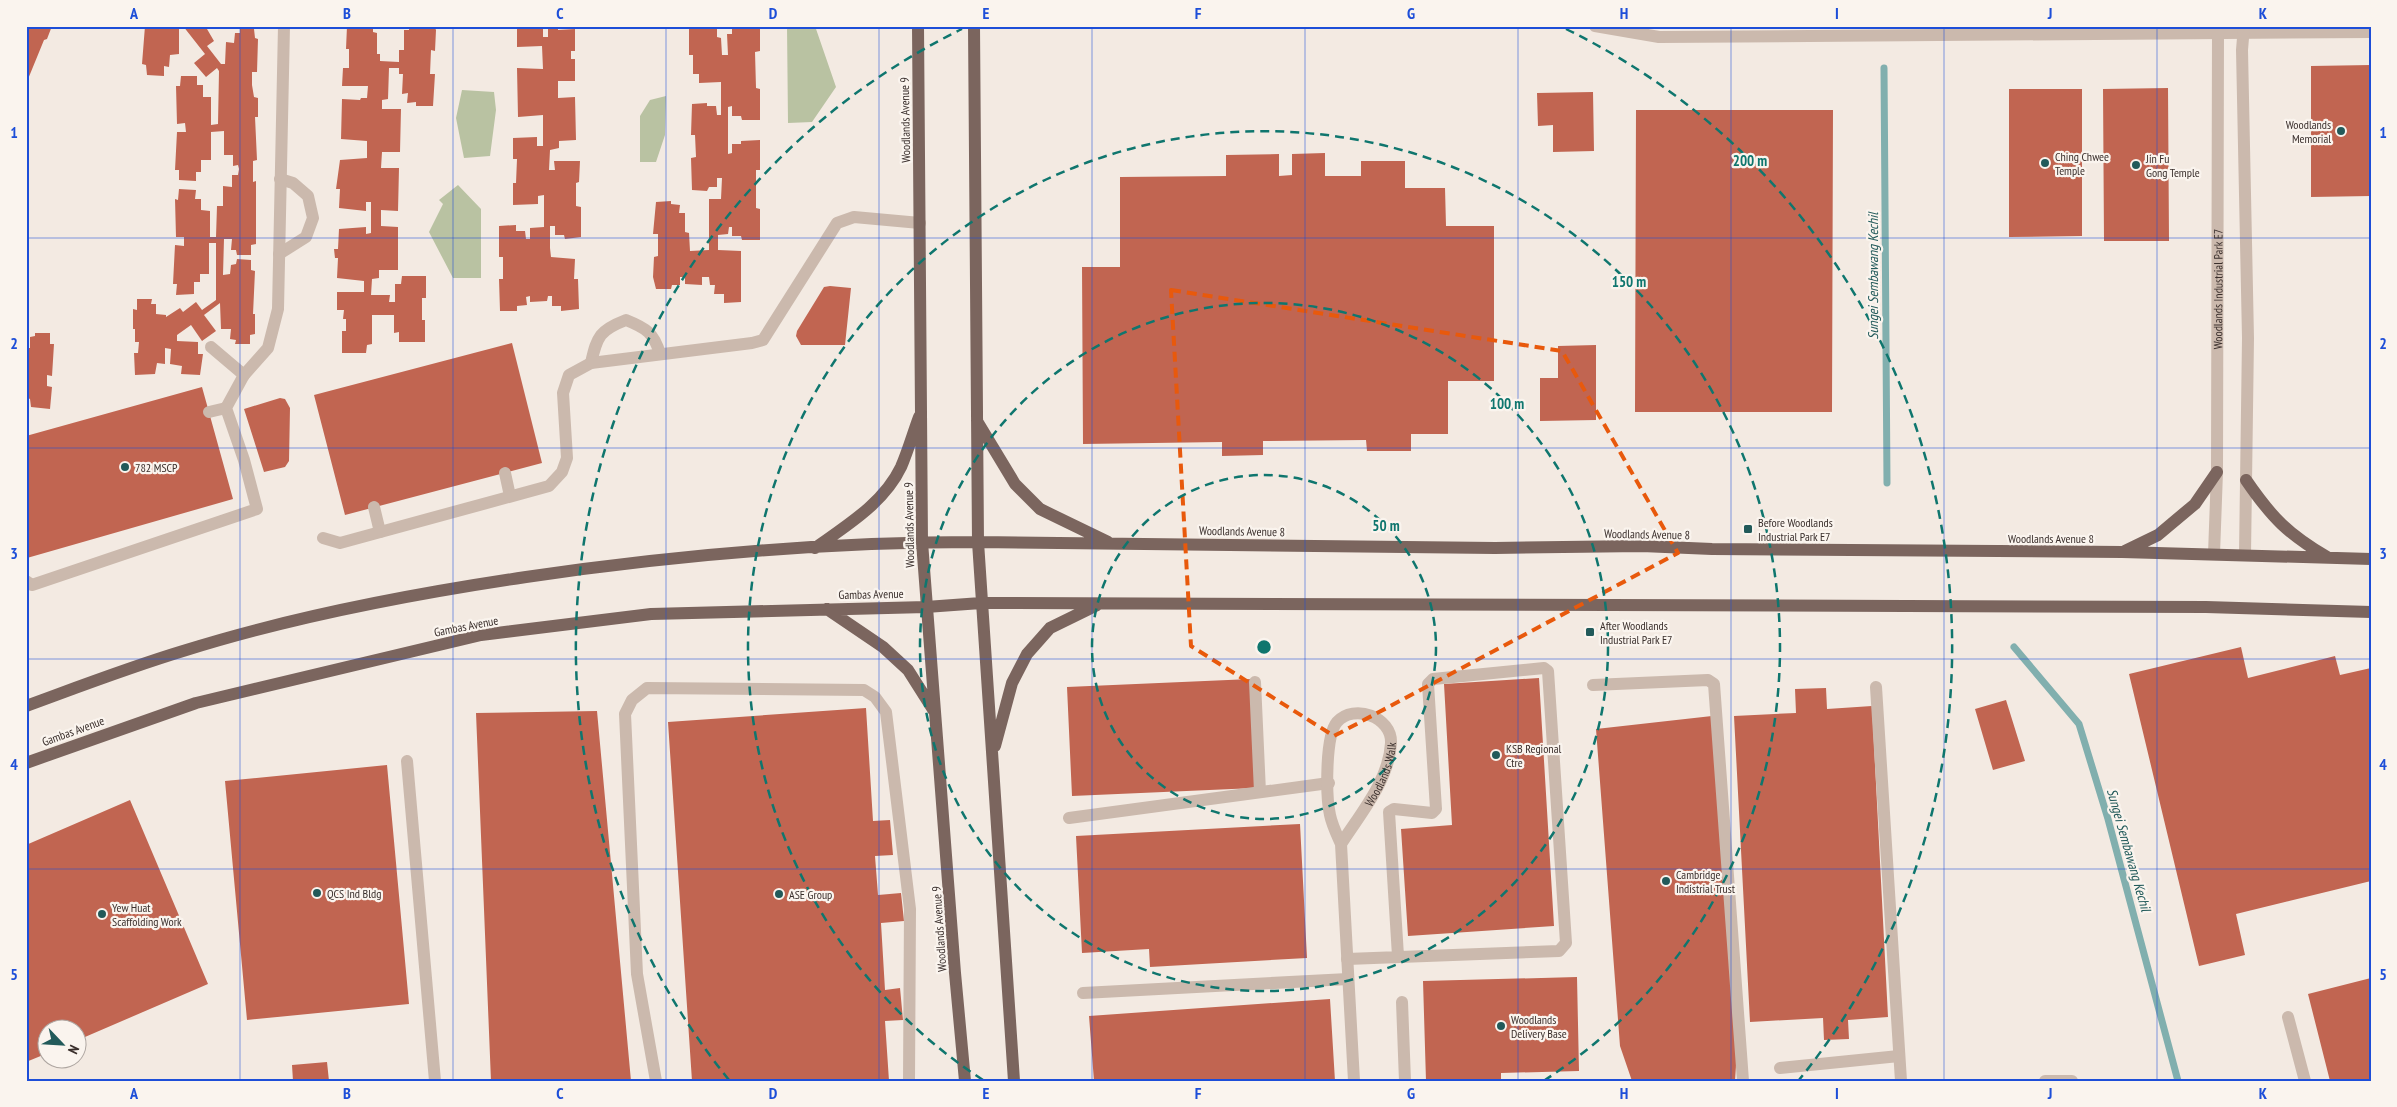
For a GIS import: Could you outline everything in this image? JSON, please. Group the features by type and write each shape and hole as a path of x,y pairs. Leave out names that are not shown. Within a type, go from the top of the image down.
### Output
{"main road":[{"name":"Woodlands Avenue 9","path":"918,26 922,542 965,1081"},
{"path":"974,26 978,542 1014,1081"},
{"path":"815,548 859,518 884,491 900,469 922,409"},
{"path":"977,421 1015,484 1040,509 1111,543"},
{"path":"2122,552 2158,535 2190,508 2217,472"},
{"path":"2246,480 2275,520 2307,545 2330,559"},
{"path":"26,706 183,650 314,616 429,591 589,568 732,552 922,542"},
{"name":"Woodlands Avenue 8","path":"922,542 1495,548 1642,546 1712,549 2122,552 2371,559"},
{"path":"926,607 981,603 2210,607 2371,612"},
{"path":"992,756 1012,683 1027,654 1050,628 1099,604"},
{"name":"Gambas Avenue","path":"26,764 196,703 481,635 651,614 926,607"},
{"path":"828,609 883,647 908,670 935,714"}],"street":[{"path":"26,582 32,585 257,509 244,460 226,408 244,375 268,348 278,309 284,26"},
{"path":"1595,26 1659,37 2221,29 2371,32"},
{"name":"Woodlands Industrial Park E7","path":"2214,554 2217,472 2221,29"},
{"path":"2244,29 2242,50 2248,338 2245,555"},
{"path":"279,254 306,237 313,218 308,196 293,183 280,179"},
{"path":"323,538 340,543 549,486 562,472 567,458 562,393 569,375 591,363 752,343 763,340 837,223 854,217 920,222"},
{"path":"591,363 596,341 607,328 626,320 646,328 657,343 660,354"},
{"path":"211,347 244,375"},
{"path":"209,412 226,408"},
{"path":"505,473 510,496"},
{"path":"374,507 380,532"},
{"path":"1347,959 1559,951 1566,943 1548,671 1544,668 1433,680 1428,684 1436,809 1432,813 1394,809 1390,812 1398,956"},
{"path":"1593,685 1708,680 1714,684 1742,1081"},
{"path":"1255,682 1260,792"},
{"path":"1876,687 1901,1081"},
{"path":"656,1081 638,974 625,714 632,700 647,688 864,690 875,697 886,712 910,909 909,1081"},
{"name":"Woodlands Walk","path":"1341,844 1379,786 1388,759 1391,741 1386,727 1373,716 1358,713 1346,716 1337,723 1328,744 1330,815 1341,844 1354,1081"},
{"path":"407,761 435,1081"},
{"path":"1069,818 1329,783"},
{"path":"1083,993 1348,979"},
{"path":"1402,1002 1405,1081"},
{"path":"2288,1017 2306,1081"},
{"path":"1780,1068 1899,1056"},
{"path":"2045,1081 2072,1081"}],"highlighted area":[{"path":"1171,290 1562,351 1678,553 1334,736 1191,646"}],"green space":[{"path":"787,26 815,26 836,87 812,122 788,123"},
{"path":"462,90 494,92 496,110 490,156 464,158 456,118"},
{"path":"666,96 665,135 656,162 640,162 640,116 650,100"},
{"path":"458,185 481,209 481,278 453,278 429,232 443,204 439,200"}],"building":[{"path":"26,26 52,26 47,39 44,40 26,84"},
{"path":"145,26 179,26 179,54 170,55 169,67 164,66 164,76 147,75 146,65 142,64"},
{"path":"183,26 216,26 216,29 207,29 214,41 207,46 221,64 225,64 226,42 234,43 235,33 240,33 240,29 254,29 255,38 258,39 257,72 252,72 254,97 258,98 258,117 255,117 257,160 253,161 253,182 256,181 256,244 251,245 251,255 237,255 236,250 231,250 232,239 224,239 223,275 230,274 231,265 236,264 237,259 251,260 251,270 255,271 253,314 255,314 255,334 250,335 250,344 235,344 236,340 230,339 231,329 221,329 220,303 204,315 216,331 202,341 191,325 177,335 177,341 198,342 198,354 203,354 200,375 181,374 182,366 170,364 171,349 165,348 165,364 157,363 155,374 135,375 134,353 138,353 139,342 135,342 133,309 137,310 137,299 152,299 151,304 156,304 156,314 166,315 166,317 180,308 183,312 196,302 202,310 216,300 216,243 209,243 209,274 200,274 200,282 194,282 194,294 176,295 177,284 173,284 175,245 184,246 184,237 176,237 175,199 178,200 179,189 196,190 195,199 201,199 201,210 210,211 210,237 216,237 217,206 223,206 223,186 232,187 232,175 238,175 239,169 238,165 233,166 233,155 224,155 224,131 211,132 211,160 201,160 201,172 196,172 196,181 179,180 179,170 175,170 177,132 186,132 185,123 177,124 176,86 180,86 181,76 197,76 197,85 203,85 203,97 211,97 211,125 218,124 219,71 217,68 206,77 194,63 205,54"},
{"path":"347,26 373,26 373,32 377,33 377,54 380,54 380,61 399,62 399,50 404,50 404,30 409,30 409,26 434,26 436,30 435,51 431,50 430,74 435,74 433,106 416,106 416,102 407,103 408,93 402,94 403,74 399,74 399,68 389,68 388,99 382,100 382,109 401,109 400,152 382,152 381,168 399,168 398,211 381,210 381,226 398,227 398,270 379,270 379,278 372,279 371,295 390,295 389,302 395,302 395,284 401,284 402,276 426,276 426,298 422,298 425,342 399,342 399,332 394,333 394,315 372,315 372,344 367,345 366,353 342,353 342,331 346,331 346,319 343,319 344,310 337,310 337,292 364,292 364,281 337,278 338,258 335,258 334,249 338,249 339,229 366,227 366,234 371,233 371,202 366,202 366,211 339,208 340,189 336,189 340,160 367,158 367,141 341,139 342,99 360,100 361,98 367,98 368,86 342,86 343,68 349,68 349,49 346,49"},
{"path":"517,26 543,26 543,37 548,37 548,26 558,26 558,30 575,29 575,51 571,51 571,59 575,59 575,81 558,81 558,98 575,97 576,140 559,141 559,148 550,150 549,170 555,170 554,161 580,161 579,182 576,183 576,206 581,207 581,237 565,239 564,235 555,235 555,226 550,226 550,248 551,257 575,259 574,279 578,279 579,309 561,311 561,306 552,306 552,296 548,296 547,301 530,302 530,296 526,297 527,305 517,306 517,311 500,311 499,279 503,279 503,257 499,257 499,226 516,225 516,231 525,231 526,239 530,239 530,228 544,227 544,195 538,196 538,204 513,205 513,183 516,183 517,159 513,159 513,138 537,137 537,146 543,146 543,115 518,117 517,68 543,69 542,46 517,47"},
{"path":"689,26 717,28 717,37 721,38 722,55 728,55 727,34 732,34 732,26 760,26 760,51 755,52 756,88 760,89 760,120 742,120 741,116 732,116 732,106 728,107 728,154 732,153 732,144 741,144 741,141 760,140 760,170 756,170 756,208 760,209 760,240 742,240 741,236 732,236 732,227 729,227 728,234 718,235 718,250 741,251 741,302 724,303 724,294 714,294 715,285 710,285 709,277 702,277 702,285 685,284 685,277 680,277 680,285 672,285 671,289 656,289 653,277 654,257 658,256 658,234 653,234 656,202 671,201 671,204 680,205 679,213 685,213 685,232 689,233 690,251 709,250 709,199 721,199 722,178 717,178 717,187 709,187 707,191 692,190 691,158 696,157 695,135 691,135 692,104 707,103 707,106 716,106 717,115 721,115 721,82 699,83 699,74 693,74 693,55 689,55"},
{"name":"Woodlands Memorial","path":"2371,65 2371,196 2311,197 2311,66"},
{"name":"Jin Fu Gong Temple","path":"2168,88 2169,241 2104,241 2103,89"},
{"name":"Ching Chwee Temple","path":"2009,89 2082,89 2082,236 2009,237"},
{"path":"1593,92 1594,151 1553,152 1553,125 1538,126 1537,93"},
{"path":"1636,110 1833,110 1832,412 1635,412"},
{"path":"1325,153 1325,176 1361,176 1361,161 1405,161 1405,188 1445,188 1446,226 1494,226 1494,381 1448,381 1448,434 1411,434 1411,451 1367,451 1366,440 1263,441 1263,455 1222,456 1222,442 1083,444 1082,267 1120,267 1120,177 1226,176 1226,155 1279,154 1279,176 1292,175 1292,154"},
{"path":"824,287 851,288 845,345 801,345 796,336 797,331"},
{"path":"35,333 50,333 50,344 54,344 52,376 47,375 47,386 52,387 50,409 31,407 30,399 26,397 26,348 30,348 30,337 35,336"},
{"path":"512,343 542,463 345,515 314,395"},
{"path":"1596,345 1596,420 1540,421 1540,378 1558,378 1558,346"},
{"name":"782 MSCP","path":"202,387 233,499 27,558 26,436"},
{"path":"280,398 285,399 290,408 289,461 285,467 264,472 244,409"},
{"path":"2241,647 2248,678 2335,656 2340,675 2371,668 2371,881 2236,914 2245,955 2199,966 2129,674"},
{"name":"KSB Regional Ctre","path":"1539,678 1554,926 1408,936 1401,829 1452,825 1444,684"},
{"path":"1251,679 1255,788 1072,796 1067,687"},
{"path":"1826,688 1827,709 1872,706 1888,1017 1848,1020 1849,1039 1824,1040 1823,1018 1750,1022 1734,716 1796,713 1795,689"},
{"path":"2006,700 2025,761 1993,770 1975,709"},
{"name":"ASE Group","path":"866,708 873,821 890,820 893,855 875,856 878,895 901,893 904,921 881,923 885,990 900,988 903,1020 885,1021 889,1081 692,1081 668,722"},
{"path":"597,711 631,1081 491,1081 476,713"},
{"name":"Cambridge Indistrial Trust","path":"1712,716 1738,1034 1735,1081 1632,1081 1620,1046 1596,729"},
{"name":"QCS Ind Bldg","path":"387,765 409,1004 247,1020 225,781"},
{"name":"Yew Huat Scaffolding Work","path":"130,800 208,984 88,1036 88,1020 38,1020 38,1057 26,1062 26,845"},
{"path":"1300,824 1307,958 1150,967 1149,949 1082,953 1076,836"},
{"name":"Woodlands Delivery Base","path":"1577,977 1579,1071 1501,1073 1501,1081 1426,1081 1423,981"},
{"path":"2371,978 2371,1081 2330,1081 2308,994"},
{"path":"1330,999 1335,1081 1094,1081 1089,1016"},
{"path":"327,1062 329,1081 293,1081 292,1065"}],"waterway":[{"name":"Sungei Sembawang Kechil","path":"1884,68 1887,483"},
{"name":"Sungei Sembawang Kechil","path":"2014,647 2079,724 2108,819 2178,1081"}],"place":[{"name":"Woodlands Memorial","path":"2341,131"},
{"name":"Ching Chwee Temple","path":"2045,163"},
{"name":"Jin Fu Gong Temple","path":"2136,165"},
{"name":"782 MSCP","path":"125,467"},
{"name":"Before Woodlands Industrial Park E7","path":"1748,529"},
{"name":"After Woodlands Industrial Park E7","path":"1590,632"},
{"name":"KSB Regional Ctre","path":"1496,755"},
{"name":"Cambridge Indistrial Trust","path":"1666,881"},
{"name":"QCS Ind Bldg","path":"317,893"},
{"name":"ASE Group","path":"779,894"},
{"name":"Yew Huat Scaffolding Work","path":"102,914"},
{"name":"Woodlands Delivery Base","path":"1501,1026"}]}
